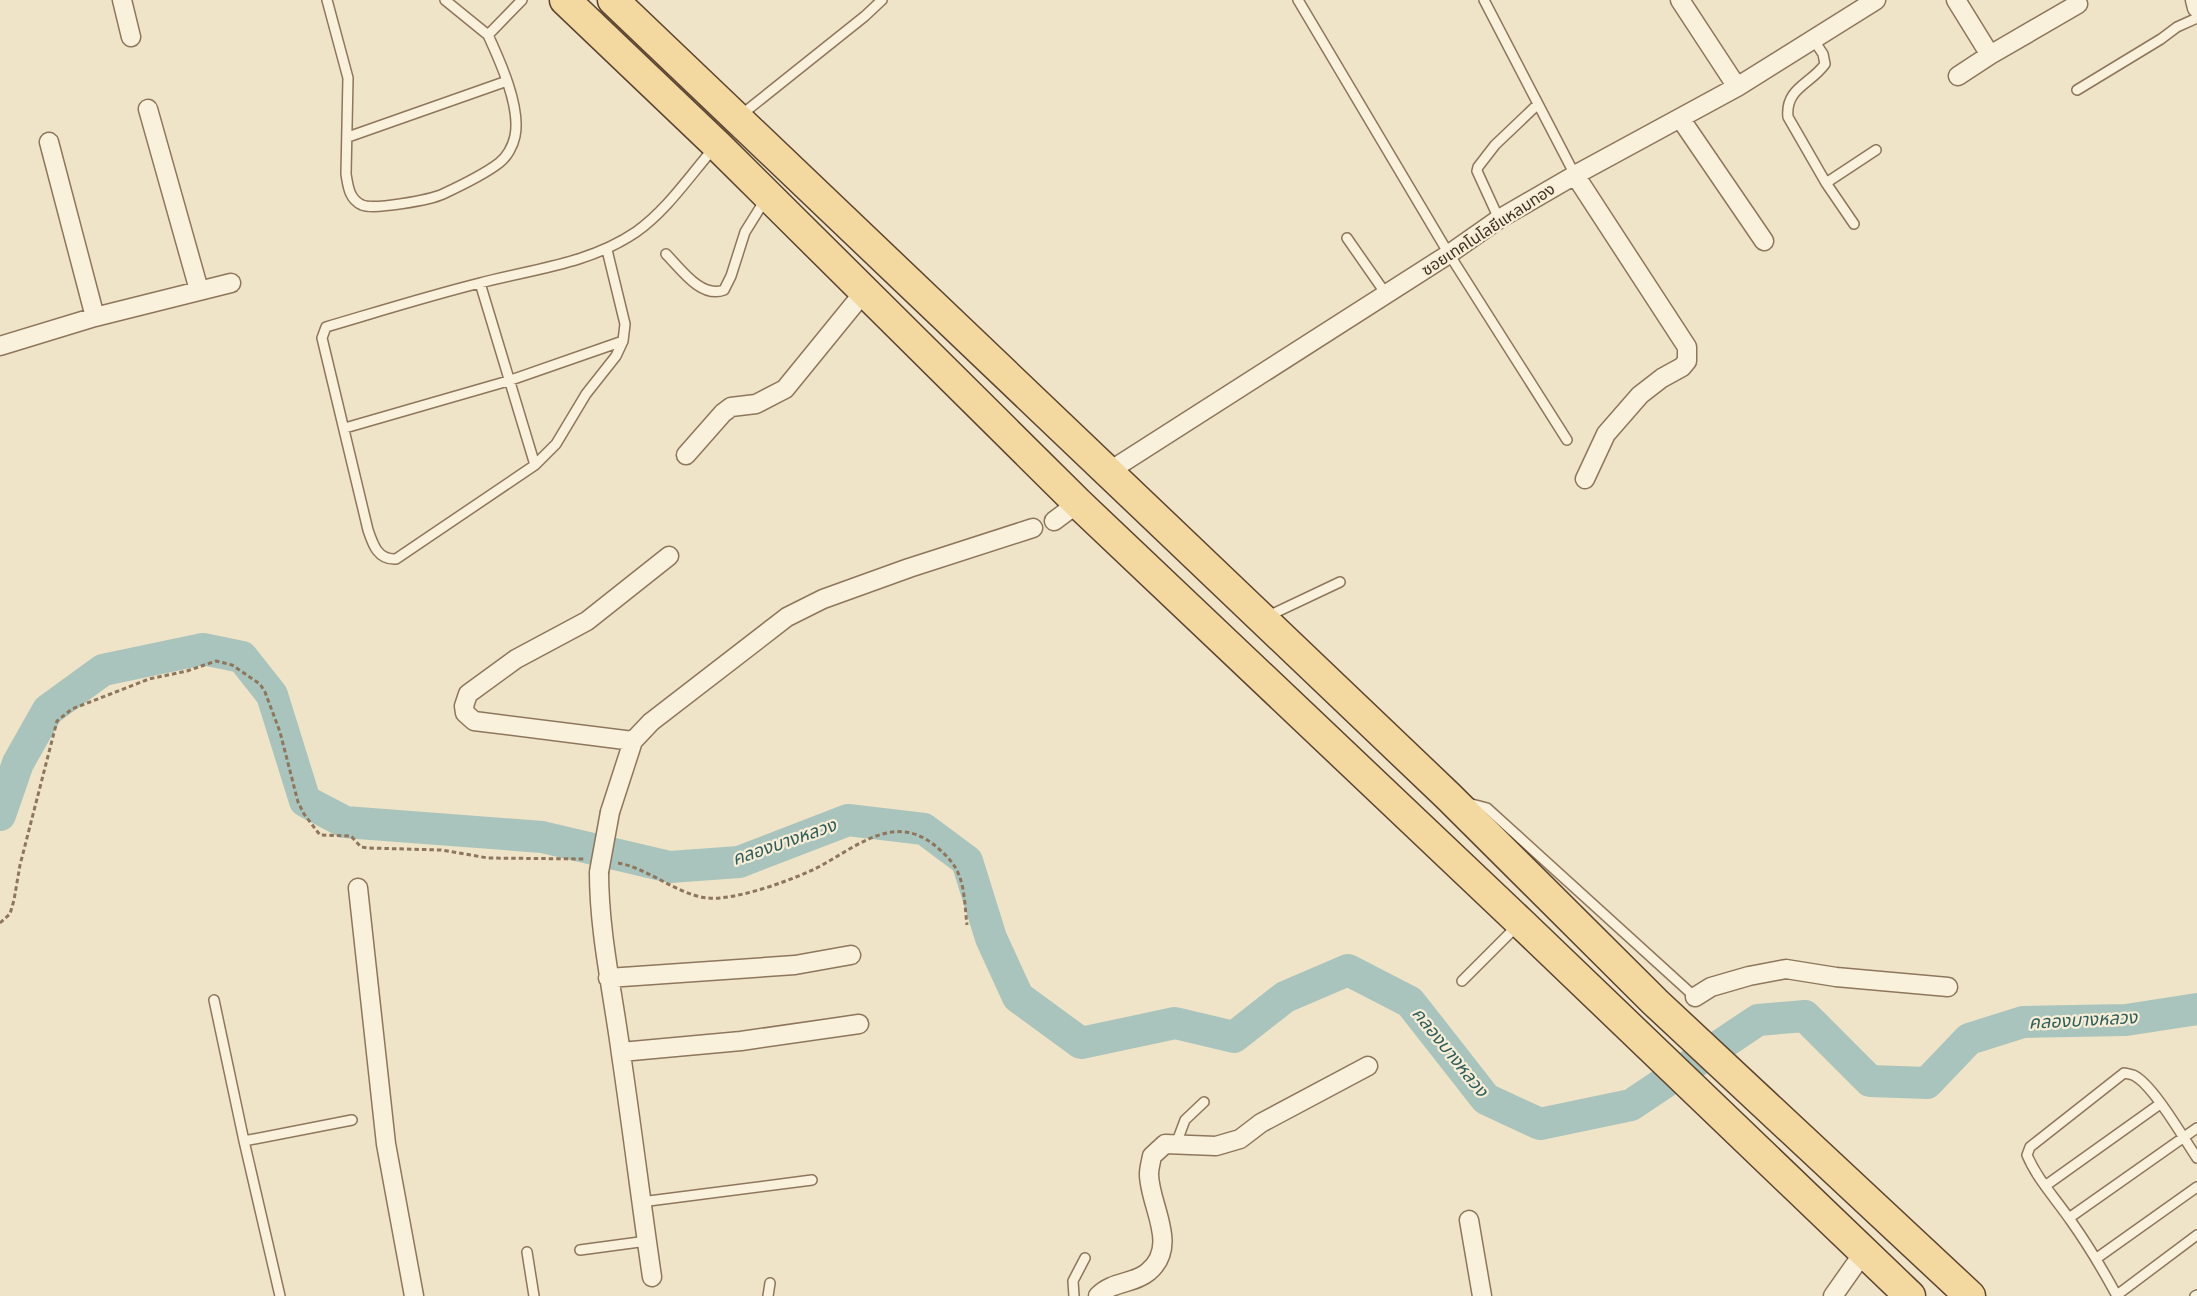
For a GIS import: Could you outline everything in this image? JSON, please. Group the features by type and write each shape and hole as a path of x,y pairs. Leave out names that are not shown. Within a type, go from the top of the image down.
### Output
{"main road":[{"path":"565,0 717,145 1078,503 1521,922 1910,1296"},
{"path":"622,5 736,118 1449,796 1655,1002 1970,1296"}],"street":[{"path":"122,0 130,37"},
{"path":"1680,0 1737,87"},
{"name":"ซอยเทคโนโลยีแหลมทอง","path":"1108,472 1449,254 1499,219 1575,174 1737,87 1876,0"},
{"path":"1956,0 1990,55"},
{"path":"2195,0 2197,8"},
{"path":"1958,76 2078,4"},
{"path":"148,109 199,290"},
{"path":"1680,118 1764,241"},
{"path":"49,142 95,317"},
{"path":"1575,174 1687,347 1688,354 1687,361 1682,368 1662,378 1640,395 1606,434 1585,479"},
{"path":"0,346 95,317 231,283"},
{"path":"686,455 731,407 756,404 785,389 864,292"},
{"path":"1054,521 1078,503"},
{"path":"652,1276 599,906 599,864 610,812 633,741 651,722 684,696 796,613 861,584 1034,528"},
{"path":"633,741 474,721 465,713 464,706 468,694 506,666 587,621 669,556"},
{"path":"358,888 386,1144 414,1296"},
{"path":"608,978 795,965 851,955"},
{"path":"1695,997 1711,987 1749,976 1786,969 1836,977 1948,987"},
{"path":"621,1052 741,1041 859,1024"},
{"path":"1098,1296 1108,1287 1147,1274 1157,1262 1162,1247 1163,1232 1149,1176 1152,1156 1165,1144 1216,1146 1240,1139 1261,1123 1368,1066"},
{"path":"1469,1220 1482,1296"},
{"path":"1833,1296 1863,1252"}],"lane":[{"path":"327,0 348,78 346,174 351,195 357,202 371,207 441,195 500,162 511,150 517,124 505,71 488,35 445,0"},
{"path":"488,35 522,0"},
{"path":"736,118 882,0"},
{"path":"1298,0 1449,254 1567,440"},
{"path":"1484,0 1575,174"},
{"path":"2077,90 2177,27 2197,18"},
{"path":"1813,39 1823,54 1825,64 1792,93 1787,109 1788,117 1826,183 1854,224"},
{"path":"348,137 507,81"},
{"path":"1499,219 1477,171 1478,166 1495,145 1538,104"},
{"path":"607,250 625,324 623,341 616,356 586,394 556,444 535,465 396,559 389,559 380,554 368,530 322,338 326,327 480,282 589,257 607,250 656,216 717,145"},
{"path":"1826,183 1876,150"},
{"path":"666,254 698,286 708,291 723,290 731,276 746,232 768,196"},
{"path":"1347,238 1386,294"},
{"path":"480,282 535,465"},
{"path":"345,428 508,381 623,341"},
{"path":"1263,619 1340,582"},
{"path":"1449,796 1487,808 1695,997"},
{"path":"1462,981 1521,922"},
{"path":"214,1000 280,1296"},
{"path":"2197,1158 2160,1104 2139,1079 2124,1073 2030,1147 2027,1155 2045,1186 2097,1258 2117,1295 2197,1235"},
{"path":"1176,1144 1185,1120 1203,1102"},
{"path":"2045,1186 2160,1104"},
{"path":"244,1141 352,1120"},
{"path":"2069,1218 2197,1128"},
{"path":"641,1202 812,1180"},
{"path":"2097,1258 2197,1187"},
{"path":"580,1250 647,1241"},
{"path":"527,1252 534,1296"},
{"path":"1074,1296 1073,1281 1085,1258"},
{"path":"768,1296 770,1283"}],"path":[{"path":"0,923 10,914 14,900 20,865 57,721 72,709 149,679 187,671 216,661 232,665 260,684 280,732 298,802 320,835 351,836 361,847 369,848 441,850 488,858 631,865 699,897 719,898 746,893 809,872 856,844 885,832 902,831 925,838 945,854 959,875 967,925"}],"waterway":[{"name":"คลองบางหลวง","path":"0,815 18,763 48,710 103,670 203,649 242,657 272,695 305,801 345,822 542,837 670,867 739,862 848,820 924,829 967,861 991,938 1018,997 1081,1043 1175,1023 1234,1037 1285,997 1348,970 1410,1002 1486,1099 1540,1124 1631,1105 1758,1020 1805,1016 1870,1081 1927,1083 1969,1039 2023,1022 2126,1020 2197,1009"}]}
